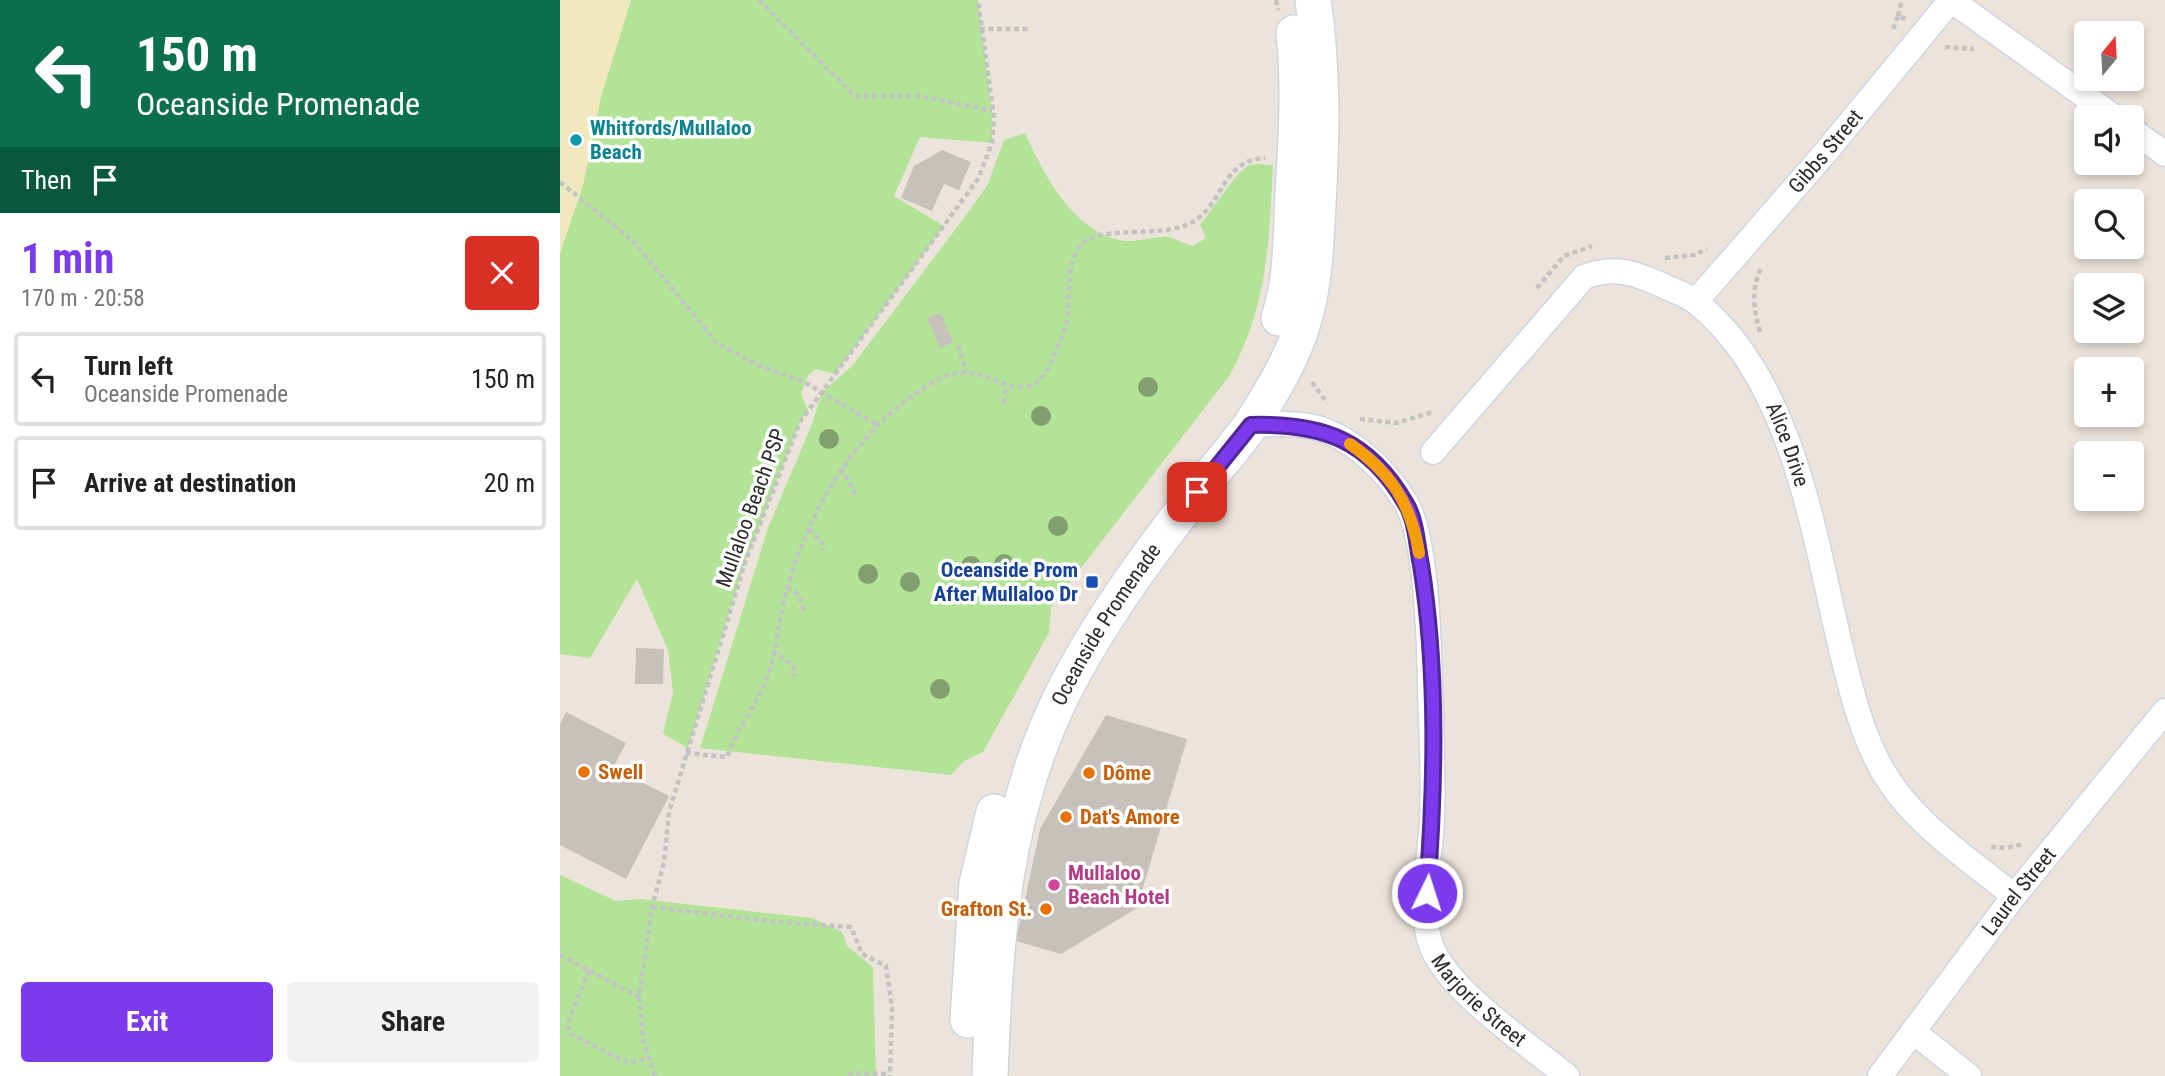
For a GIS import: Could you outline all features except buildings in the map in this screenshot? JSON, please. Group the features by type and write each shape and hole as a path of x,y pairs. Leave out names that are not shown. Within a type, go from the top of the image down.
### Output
{"main road":[{"name":"Oceanside Promenade","path":"966,1076 977,884 990,824 1019,738 1092,603 1249,385 1281,314 1290,246 1296,131 1297,59 1290,0"},
{"name":"Oceanside Promenade","path":"990,1076 993,999 1010,842 1033,765 1060,698 1084,653 1152,552 1251,425 1288,361 1304,320 1316,251 1323,102 1313,0"}],"street":[{"path":"1951,0 2096,105"},
{"name":"Gibbs Street","path":"1696,301 1825,153 1951,0"},
{"path":"2144,139 2165,154"},
{"name":"Alice Drive","path":"1433,452 1584,277 1602,270 1620,270 1696,301 1722,328 1745,358 1786,435 1803,492 1853,700 1883,772 1908,808 2014,896"},
{"name":"Marjorie Street","path":"1251,425 1283,424 1323,429 1352,445 1375,464 1407,505 1429,619 1432,818 1425,918 1431,946 1446,970 1473,999 1567,1076"},
{"name":"Laurel Street","path":"1880,1076 2014,896 2165,711"},
{"path":"1915,1032 1969,1076"}],"path":[{"path":"759,0 855,96 921,96 992,111"},
{"name":"Mullaloo Beach PSP","path":"655,1076 649,1058 639,997 652,906 664,862 670,812 686,753 746,560 800,422 978,179 992,143 992,111 978,0"},
{"path":"1898,16 1902,0"},
{"path":"980,29 1031,29"},
{"path":"1937,57 1946,47 1978,50"},
{"path":"686,753 727,757 735,735 761,694 770,669 787,587 809,529 841,468 876,424 934,382 953,372 976,372 1006,386 1023,387 1038,382 1049,366 1067,320 1072,266 1081,246 1094,235 1161,232 1190,223 1210,206 1236,166 1250,159 1272,158"},
{"path":"560,182 634,242 717,342 760,366 822,392 876,424"},
{"path":"1763,342 1753,304 1754,287 1766,260"},
{"path":"958,345 966,371"},
{"path":"1004,403 1006,386"},
{"path":"841,468 854,491 853,496"},
{"path":"809,529 823,544 822,551"},
{"path":"787,587 799,595 804,612"},
{"path":"772,651 793,665 794,676"},
{"path":"1984,842 2005,848 2025,844 2043,823 2061,839"},
{"path":"652,906 776,922 851,927 862,954 886,966 892,1007 890,1075 853,1073 848,1076"},
{"path":"560,955 639,997"},
{"path":"589,970 567,1025 571,1034 629,1063 649,1058"}],"green space":[{"path":"631,0 978,0 992,111 992,143 920,137 894,196 944,226 835,374 815,369 808,376 801,394 808,411 800,422 744,565 688,748 663,734 673,692 668,650 637,579 590,658 560,654 560,253 583,185 601,96"},
{"path":"1025,133 1041,167 1076,215 1107,236 1125,241 1165,237 1193,246 1206,238 1200,224 1238,174 1250,165 1273,165 1268,247 1259,298 1243,349 1230,375 1051,607 1049,633 983,752 964,761 951,775 700,748 768,528 812,424 822,392 852,366 961,222 988,184 1004,140"},
{"path":"560,875 616,901 639,899 812,918 842,932 847,946 873,967 876,1076 560,1076"}],"sand":[{"name":"Whitfords/Mullaloo Beach","path":"560,0 631,0 601,96 583,185 560,253"}],"slow traffic":[{"path":"1350,444 1375,464 1407,505 1419,553"}],"place":[{"name":"Whitfords/Mullaloo Beach","path":"576,140"},
{"name":"Oceanside Prom After Mullaloo Dr","path":"1092,582"},
{"name":"Swell","path":"584,772"},
{"name":"Dôme","path":"1089,773"},
{"name":"Dat's Amore","path":"1066,817"},
{"name":"Mullaloo Beach Hotel","path":"1054,885"},
{"name":"Grafton St.","path":"1046,909"}],"route":[{"path":"1197,492 1251,425 1283,424 1323,429 1352,445 1375,464 1407,505 1416,540 1429,619 1432,818 1427,893"}]}
